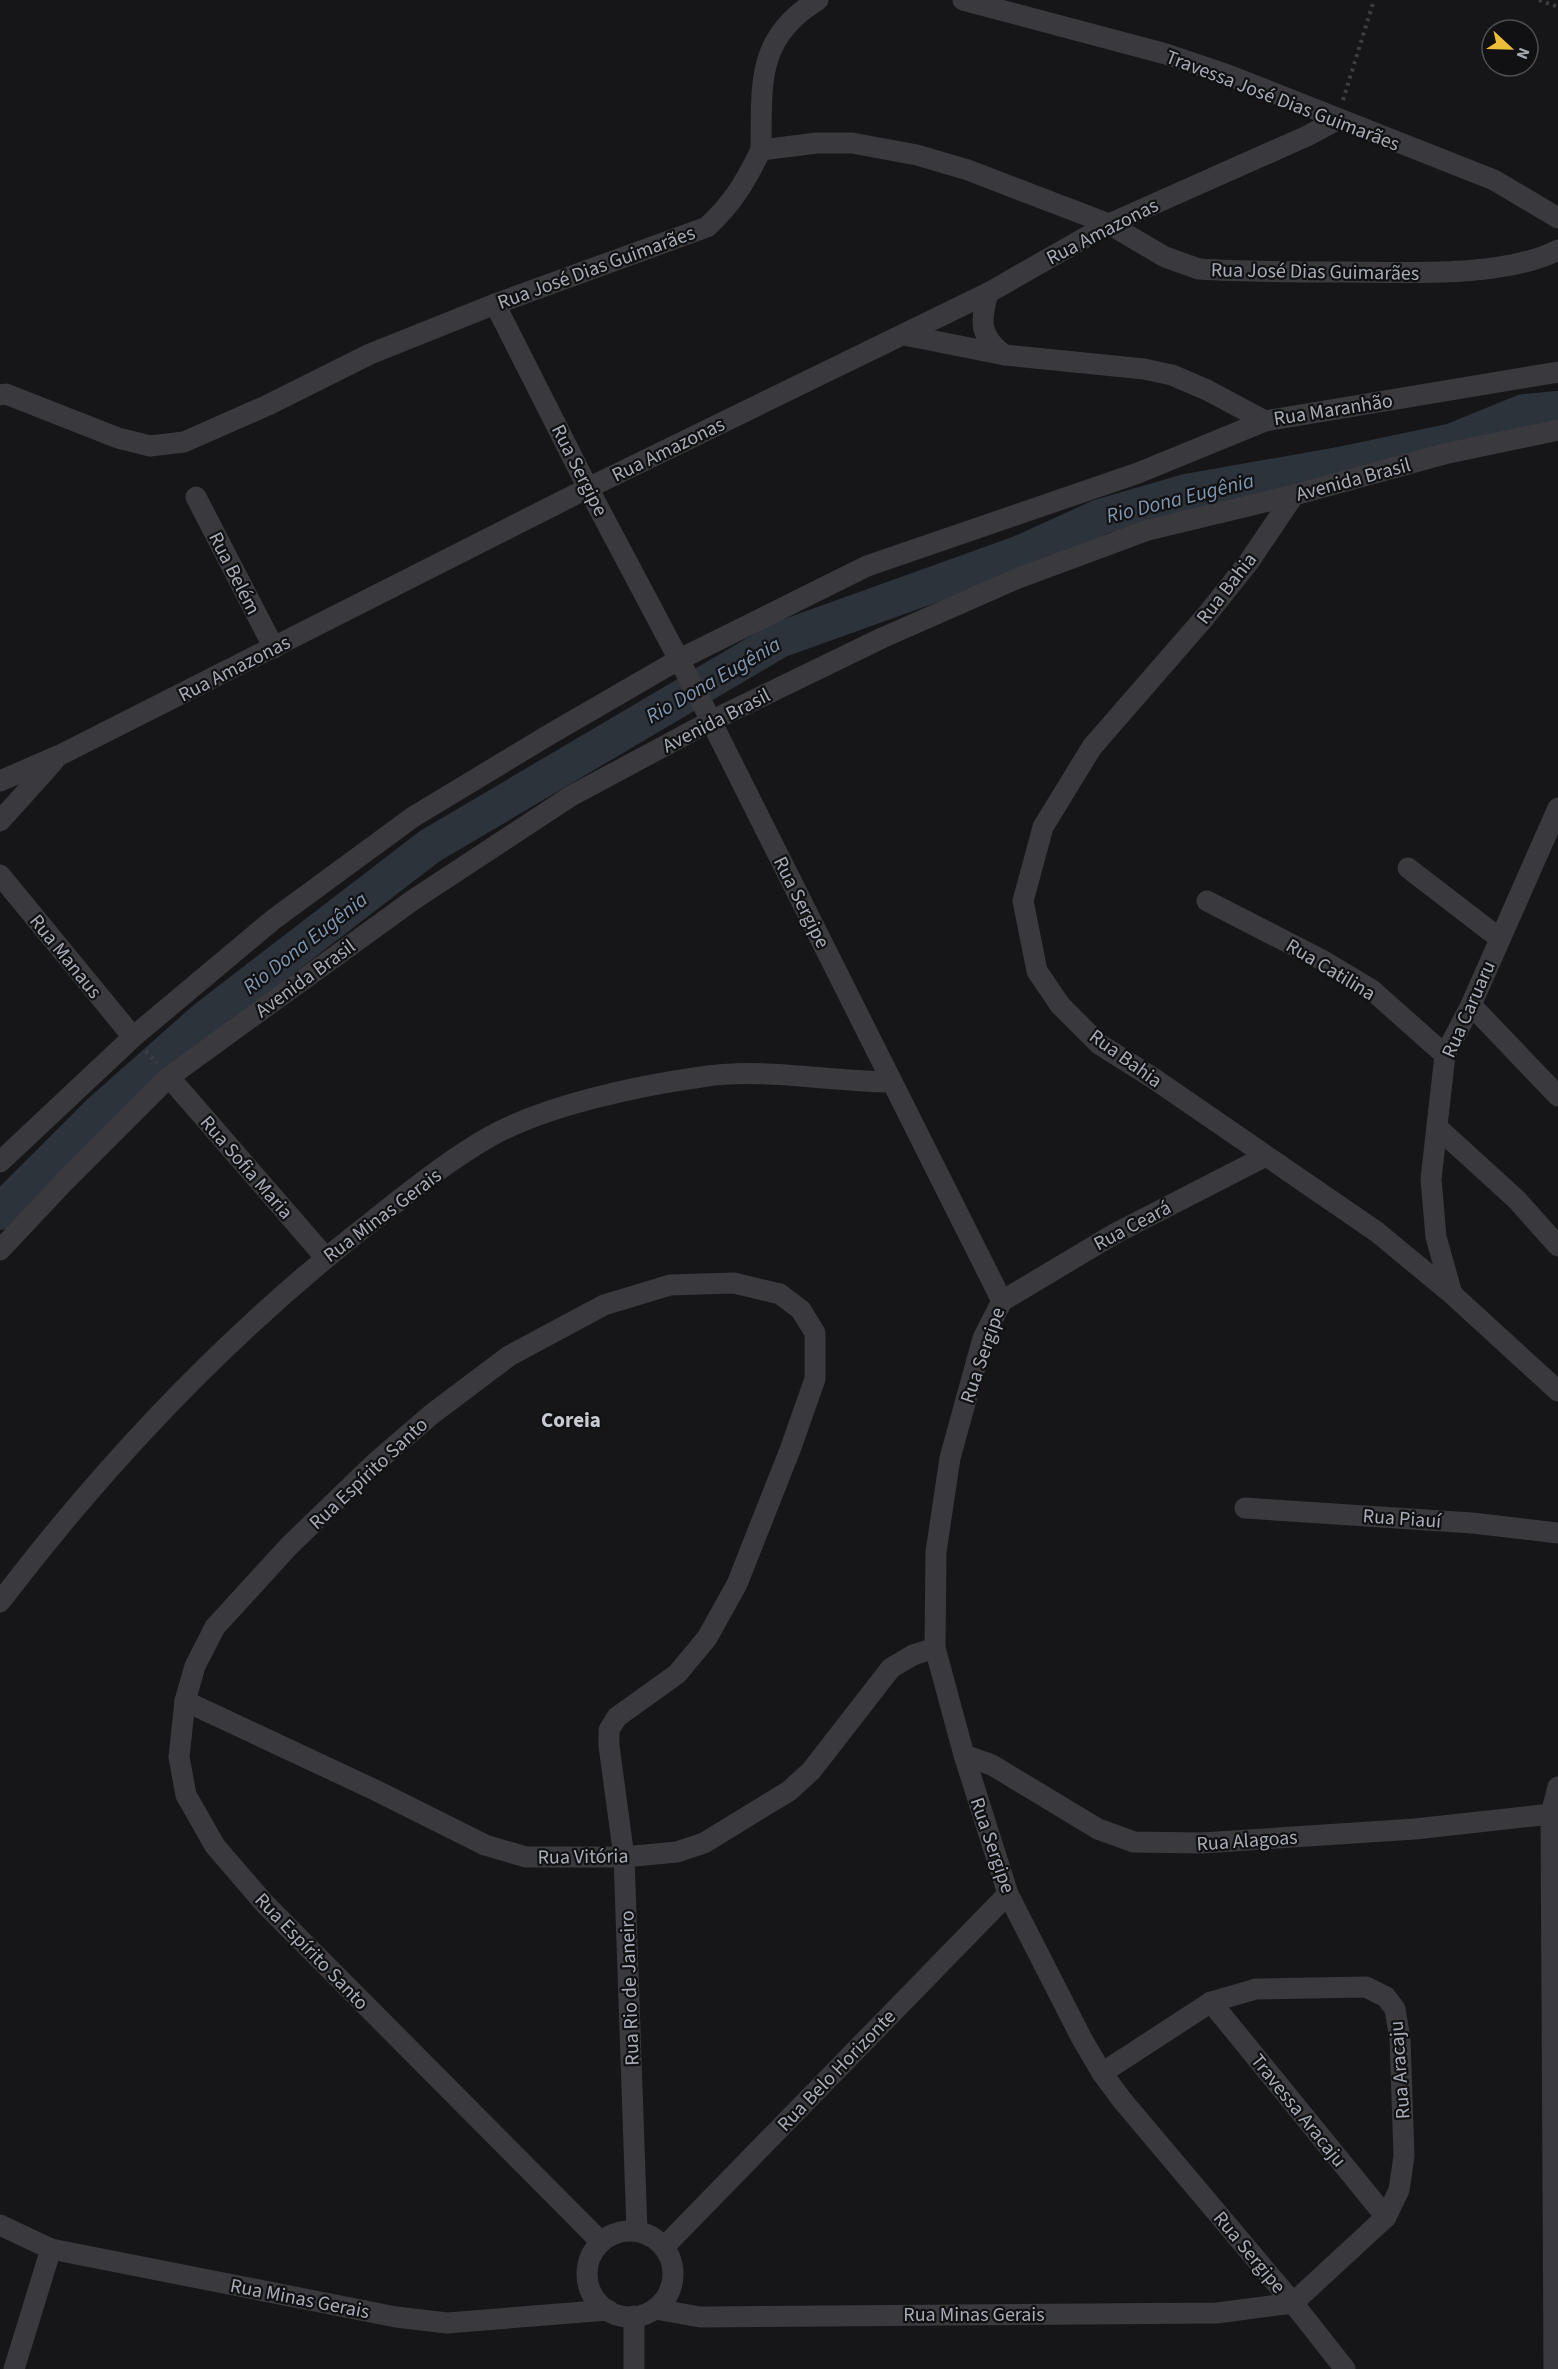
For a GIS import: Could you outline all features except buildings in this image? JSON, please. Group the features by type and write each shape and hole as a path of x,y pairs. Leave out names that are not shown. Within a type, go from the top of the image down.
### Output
{"street":[{"path":"761,150 762,85 767,56 780,31 801,10 818,0"},
{"name":"Travessa José Dias Guimarães","path":"963,0 1166,54 1228,75 1337,120 1494,180 1558,218"},
{"name":"Rua Amazonas","path":"0,781 60,755 588,488 988,293 1109,224 1337,120"},
{"name":"Rua José Dias Guimarães","path":"0,395 15,397 118,438 150,446 184,442 268,405 370,354 495,303 707,227 728,207 745,182 761,150 817,143 852,143 916,155 1008,184 1109,224 1165,257 1199,269 1419,273 1478,270 1528,261 1558,250"},
{"path":"988,293 982,314 983,328 993,347 1005,355"},
{"name":"Rua Sergipe","path":"495,303 588,488 707,712 1002,1301 983,1338 950,1458 936,1552 935,1648 964,1755 1008,1894 1082,2039 1102,2073 1345,2369"},
{"name":"Rua Maranhão","path":"903,335 1005,355 1144,369 1172,375 1207,390 1265,421 1558,372"},
{"path":"0,1162 274,919 413,817 681,665 867,566 1138,473 1265,421"},
{"name":"Avenida Brasil","path":"0,1250 166,1074 413,900 571,796 707,712 1016,579 1148,530 1294,495 1444,454 1558,430"},
{"name":"Rua Bahia","path":"1294,495 1248,563 1212,608 1092,747 1042,827 1023,901 1037,971 1060,1005 1100,1044 1377,1232 1452,1294 1558,1391"},
{"name":"Rua Belém","path":"196,497 274,648"},
{"path":"0,821 60,755"},
{"name":"Rua Caruaru","path":"1452,1294 1436,1237 1431,1179 1445,1055 1471,1005 1558,808"},
{"path":"1408,868 1499,939"},
{"name":"Rua Manaus","path":"0,875 137,1041"},
{"name":"Rua Catilina","path":"1207,901 1322,960 1372,990 1445,1055"},
{"path":"1471,1005 1558,1096"},
{"name":"Rua Sofia Maria","path":"166,1074 325,1257"},
{"name":"Rua Minas Gerais","path":"0,1602 92,1490 208,1364 325,1257 420,1184 491,1136 556,1108 703,1076 768,1074 853,1082 892,1082"},
{"path":"1437,1127 1517,1200 1558,1246"},
{"name":"Rua Ceará","path":"1002,1301 1116,1233 1266,1156"},
{"name":"Rua Espírito Santo","path":"601,2242 265,1904 215,1846 186,1796 179,1756 185,1701 195,1666 215,1627 289,1546 375,1463 432,1414 509,1356 604,1305 670,1284 734,1283 780,1294 801,1310 815,1333 815,1379 790,1450 736,1584 707,1638 677,1674 617,1717 609,1730 609,1746"},
{"name":"Rua Piauí","path":"1245,1508 1472,1523 1558,1533"},
{"name":"Rua Vitória","path":"185,1701 375,1790 485,1845 526,1857 624,1857 676,1852 704,1843 789,1791 811,1771 891,1668 913,1655 935,1648"},
{"name":"Rua Rio de Janeiro","path":"609,1746 624,1857 637,2231"},
{"name":"Rua Alagoas","path":"964,1755 1000,1769 1098,1829 1134,1842 1202,1844 1415,1828 1551,1814"},
{"path":"1554,2369 1551,1814 1558,1787"},
{"name":"Rua Belo Horizonte","path":"664,2247 1008,1894"},
{"name":"Rua Aracaju","path":"1102,2073 1211,2002 1256,1989 1366,1987 1386,1997 1395,2009 1400,2038 1404,2156 1399,2190 1386,2217 1293,2303"},
{"name":"Travessa Aracaju","path":"1211,2002 1386,2217"},
{"name":"Rua Minas Gerais","path":"0,2225 51,2249 375,2313 447,2323 608,2310"},
{"path":"624,2231 637,2231 647,2234 664,2247 673,2272 671,2286 665,2299 655,2308 634,2316 620,2315 608,2310 594,2296 587,2278 592,2253 601,2242 612,2235 624,2231"},
{"path":"14,2369 51,2249"},
{"name":"Rua Minas Gerais","path":"655,2308 700,2317 1181,2313 1246,2310 1293,2303"},
{"path":"634,2316 634,2369"}],"path":[{"path":"1337,120 1374,0"},
{"path":"1539,0 1558,7"},
{"path":"137,1041 166,1074"}],"waterway":[{"name":"Rio Dona Eugênia","path":"0,1212 99,1113 205,1019 430,846 779,640 1021,553 1100,517 1186,492 1339,465 1453,441 1524,412 1558,409"}],"district":[{"name":"Coreia","path":"571,1420"}]}
